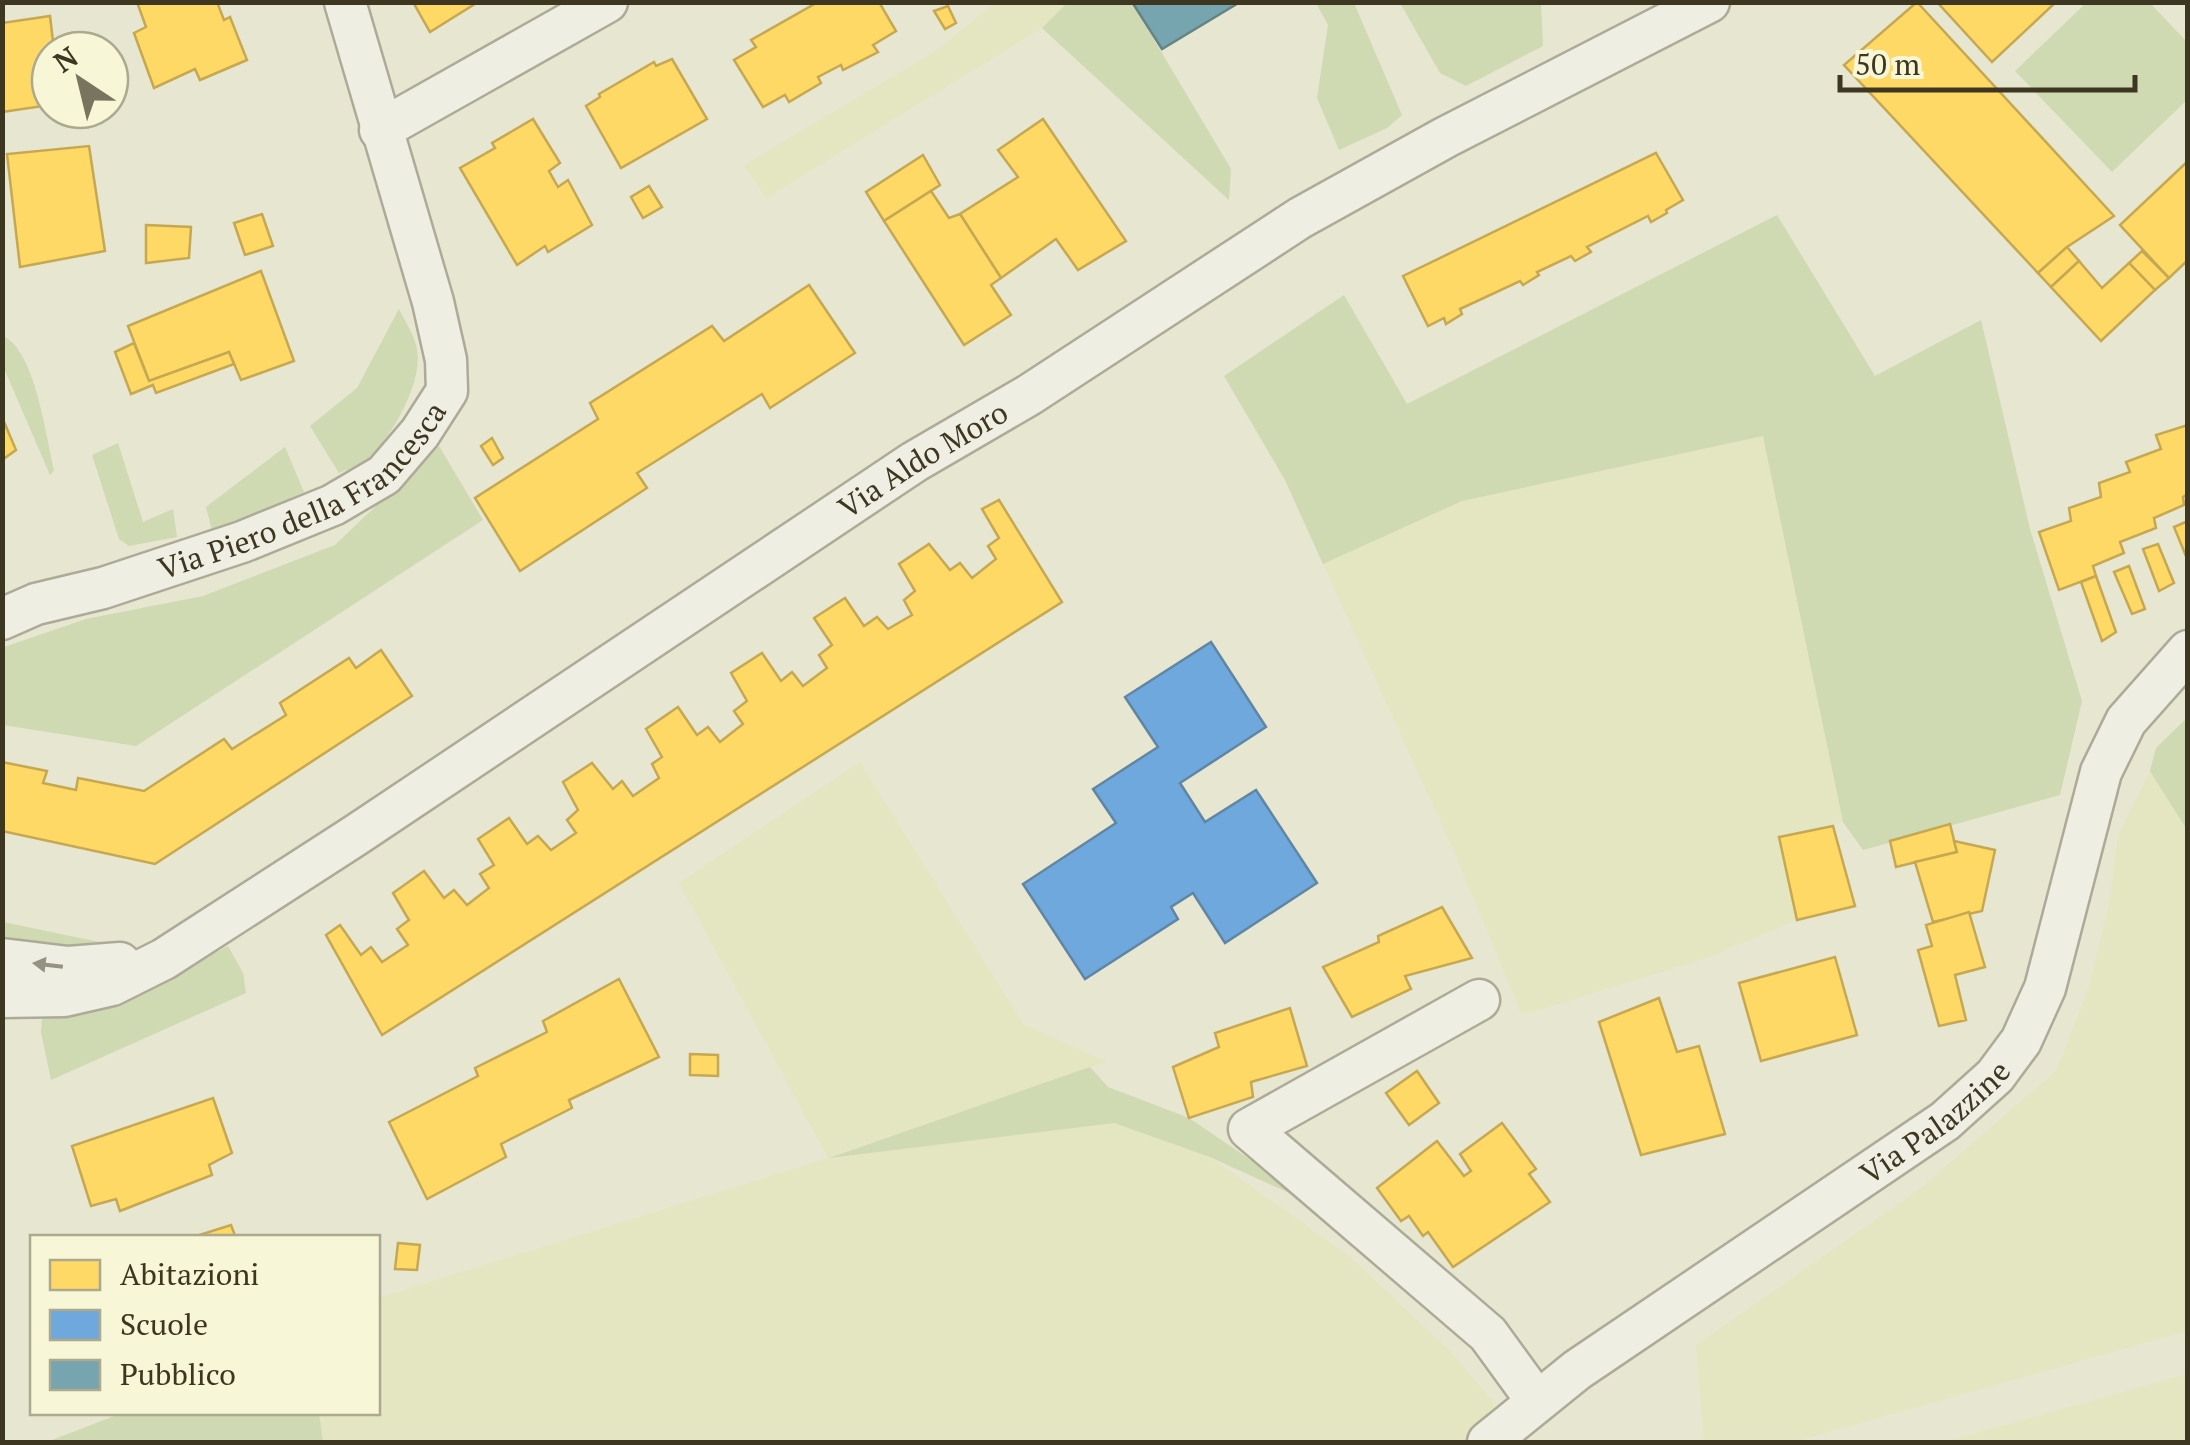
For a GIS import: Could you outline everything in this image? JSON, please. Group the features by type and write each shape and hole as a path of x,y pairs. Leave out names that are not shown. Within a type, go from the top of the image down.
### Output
{"street":[{"name":"Via Piero della Francesca","path":"2,619 36,604 103,588 242,542 333,505 384,474 420,434 447,391 446,360 433,302 345,2"},
{"path":"380,130 606,2"},
{"name":"Via Aldo Moro","path":"2,997 64,996 112,985 164,959 914,462 1029,395 1266,239 1446,137 1709,2"},
{"name":"Via Palazzine","path":"1488,1442 1536,1400 1945,1122 1995,1076 2021,1041 2045,988 2100,772 2126,721 2188,651"},
{"name":"Via Aldo Moro","path":"2,959 68,967 164,959"},
{"path":"1479,1000 1248,1129 1488,1334 1536,1400"}],"green space":[{"path":"996,2 1068,3 1042,28 766,198 744,165 934,52"},
{"path":"1068,2 1132,3 1231,169 1229,200 1042,28"},
{"path":"1316,3 1354,3 1402,115 1387,128 1339,150 1317,98 1328,25"},
{"path":"1400,3 1541,3 1543,46 1466,86 1440,73"},
{"path":"2086,3 2150,3 2187,42 2187,100 2112,172 2015,71"},
{"path":"1777,215 1875,376 1981,320 2030,529 2082,701 2060,795 1863,850 1843,822 1763,436 1462,501 1323,564 1285,480 1224,376 1344,295 1407,404"},
{"path":"399,309 416,345 418,358 412,390 377,449 365,461 339,473 310,426 357,388"},
{"path":"3,336 14,344 31,376 54,470 50,475 3,366"},
{"path":"1764,436 1843,822 1779,838 1797,920 1707,958 1522,1015 1452,847 1323,564 1462,501"},
{"path":"118,443 143,522 173,509 177,537 129,546 119,539 92,455"},
{"path":"439,446 483,520 136,746 3,725 4,647 86,619 203,596 335,545"},
{"path":"285,447 304,492 213,534 206,507"},
{"path":"2187,718 2187,830 2150,771 2156,748"},
{"path":"860,762 1023,1024 1107,1062 835,1155 1115,1123 1210,1157 1349,1256 1449,1350 1496,1405 1464,1442 323,1442 319,1415 380,1415 380,1297 828,1158 679,883"},
{"path":"2150,771 2187,831 2187,1331 1793,1442 1704,1442 1696,1345 1921,1188 2056,1071 2088,990 2109,904 2118,836"},
{"path":"3,922 123,947 110,950 3,945"},
{"path":"228,946 243,973 246,993 51,1080 41,1032 42,1019 54,1009 141,992"},
{"path":"1090,1067 1108,1087 1189,1118 1318,1206 1210,1157 1114,1123 829,1158"},
{"path":"2187,1374 2187,1442 1944,1442"},
{"path":"117,1415 319,1415 323,1442 47,1442"}],"building: Abitazioni":[{"path":"137,2 217,2 224,20 230,17 247,60 200,80 195,69 154,88 134,33 146,27"},
{"path":"413,2 478,2 430,32"},
{"path":"818,2 879,2 896,31 873,45 878,52 843,70 841,65 818,77 821,83 789,102 785,95 763,107 734,60 756,47 751,40"},
{"path":"1917,2 2114,216 2067,247 2038,273 1844,65"},
{"path":"1937,2 2056,2 1992,62"},
{"path":"948,6 956,23 945,29 934,11"},
{"path":"50,16 52,30 30,30 30,108 2,112 2,23"},
{"path":"672,59 707,119 621,168 586,106 599,94 654,62 656,66"},
{"path":"533,119 560,163 549,171 558,187 568,180 592,225 548,252 545,246 517,265 460,168"},
{"path":"1043,119 1126,241 1078,270 1056,239 1001,278 960,214 1018,177 998,150"},
{"path":"89,146 105,251 20,267 7,154"},
{"path":"1656,153 1683,200 1667,213 1651,222 1648,216 1587,247 1591,252 1575,261 1571,256 1537,272 1539,275 1523,285 1520,281 1460,309 1462,314 1446,324 1444,318 1428,326 1403,276"},
{"path":"923,155 940,185 884,221 866,192"},
{"path":"2188,161 2188,260 2169,278 2120,225"},
{"path":"649,186 662,207 643,218 631,197"},
{"path":"931,191 949,218 960,214 1001,278 991,285 1011,315 964,345 884,221"},
{"path":"262,214 273,246 245,255 234,223"},
{"path":"146,225 191,227 189,258 146,263"},
{"path":"2067,247 2079,261 2051,287 2038,273"},
{"path":"2142,251 2169,278 2155,290 2129,263"},
{"path":"2079,261 2102,288 2129,263 2155,290 2101,341 2051,287"},
{"path":"261,271 294,361 241,380 229,352 149,381 128,326"},
{"path":"809,285 855,353 770,408 762,394 637,473 647,488 520,571 475,498 598,419 590,403 712,326 724,341"},
{"path":"134,343 149,381 229,352 234,364 156,393 153,385 131,394 115,352"},
{"path":"2,417 16,450 2,460"},
{"path":"2188,425 2188,494 2183,497 2184,505 2154,518 2156,528 2120,542 2124,553 2093,566 2096,576 2059,590 2039,532 2071,521 2069,508 2101,497 2099,483 2130,472 2126,462 2161,449 2156,435"},
{"path":"492,438 503,458 493,465 481,446"},
{"path":"999,500 1062,602 382,1035 326,935 340,925 361,955 371,947 382,962 408,945 397,929 409,920 393,893 424,871 444,898 454,890 467,905 489,888 480,874 494,865 478,839 509,818 527,844 538,836 551,850 576,833 567,820 578,810 563,782 592,763 613,789 622,781 633,796 659,778 652,764 662,757 646,729 678,707 697,735 708,727 720,742 743,724 734,711 747,701 731,673 762,653 781,681 792,672 803,686 827,668 819,655 832,645 814,618 845,598 864,626 877,617 888,629 912,615 904,600 915,591 899,564 929,544 950,570 960,563 972,578 996,559 988,546 999,538 982,509"},
{"path":"2188,521 2188,561 2174,527"},
{"path":"2158,544 2174,583 2159,591 2143,549"},
{"path":"2129,566 2145,609 2132,614 2114,572"},
{"path":"2096,576 2116,632 2102,641 2081,582"},
{"path":"381,650 412,696 155,864 2,831 2,762 47,771 43,783 76,790 78,778 144,791 224,739 232,749 286,715 280,703 349,658 356,668"},
{"path":"1950,824 1957,852 1896,867 1890,841"},
{"path":"1833,826 1855,906 1797,920 1779,837"},
{"path":"1954,841 1995,850 1982,911 1933,922 1915,862 1957,852"},
{"path":"1442,907 1472,958 1405,976 1411,989 1352,1017 1323,967"},
{"path":"1969,912 1985,967 1955,975 1966,1020 1939,1026 1918,950 1932,946 1926,925"},
{"path":"1835,957 1857,1035 1761,1061 1739,983"},
{"path":"619,979 659,1057 569,1100 572,1108 501,1144 506,1157 427,1199 389,1122 478,1076 475,1068 547,1032 543,1021"},
{"path":"1659,998 1677,1052 1699,1046 1725,1134 1641,1155 1599,1022"},
{"path":"1290,1008 1307,1066 1251,1082 1253,1097 1189,1118 1173,1067 1219,1047 1215,1033"},
{"path":"690,1054 718,1055 718,1076 690,1075"},
{"path":"1417,1071 1439,1103 1409,1125 1386,1093"},
{"path":"213,1098 232,1153 209,1165 212,1175 120,1211 116,1199 91,1206 72,1146"},
{"path":"1502,1123 1536,1169 1529,1174 1550,1202 1453,1267 1428,1232 1423,1236 1409,1216 1401,1221 1377,1188 1437,1141 1464,1176 1471,1171 1460,1154"},
{"path":"231,1225 235,1235 199,1235"},
{"path":"398,1243 420,1245 417,1270 395,1269"}],"building: Scuole":[{"path":"1211,642 1266,727 1180,783 1205,822 1256,790 1317,883 1225,943 1193,893 1171,907 1178,919 1085,979 1023,884 1116,823 1093,789 1158,747 1125,697"}],"building: Pubblico":[{"path":"1132,2 1240,2 1162,49"}]}
